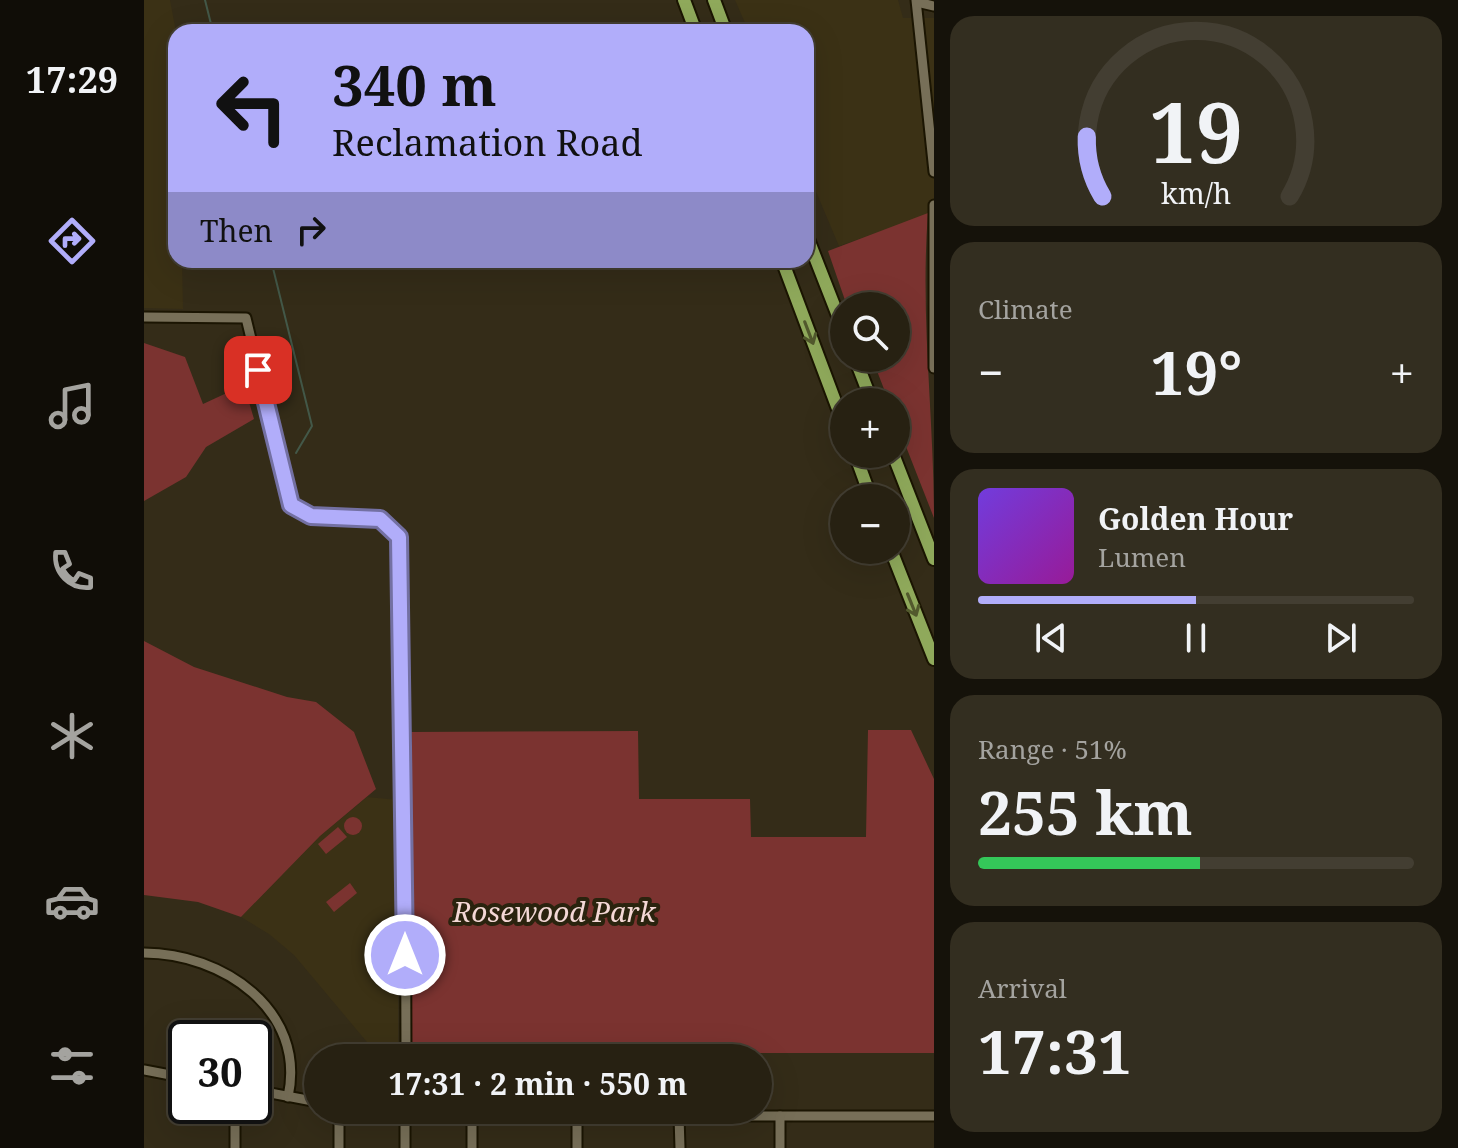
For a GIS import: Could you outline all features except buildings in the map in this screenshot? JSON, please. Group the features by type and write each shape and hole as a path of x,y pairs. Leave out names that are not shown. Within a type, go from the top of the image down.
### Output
{"highway":[{"path":"684,0 693,24"},
{"path":"714,0 723,24"},
{"path":"814,254 830,295"},
{"path":"785,268 830,388"},
{"path":"898,468 934,559"},
{"path":"897,564 934,659"}],"street":[{"path":"917,1 931,0"},
{"path":"917,1 934,6"},
{"path":"917,1 934,172"},
{"path":"934,205 934,368"},
{"path":"144,317 246,318 291,505 311,516 380,519 393,527 400,544 404,673 406,1044"},
{"path":"144,953 205,963 252,991 277,1021 285,1039 291,1069 288,1097"},
{"path":"144,1070 168,1075"},
{"path":"272,1094 304,1100"},
{"path":"772,1116 934,1116"},
{"path":"780,1116 780,1148"},
{"path":"235,1124 235,1148"},
{"path":"339,1124 339,1148"},
{"path":"405,1124 405,1148"},
{"path":"472,1124 472,1148"},
{"path":"577,1124 577,1148"},
{"path":"679,1124 680,1148"}],"shaded area":[{"path":"144,0 170,0 174,24 168,24 168,268 182,268 183,309 144,308"},
{"path":"735,0 898,0 903,18 934,18 934,213 839,246 814,187 814,24 746,24"},
{"path":"367,797 398,800 398,1044 369,1044 294,955 269,934 241,917 320,836"}],"green space":[{"path":"928,213 926,328 934,518 910,457 910,388 884,388 877,372 910,372 910,292 842,292 828,251"},
{"path":"144,343 185,357 203,404 244,385 254,419 206,447 186,477 144,501"},
{"path":"144,641 194,667 287,697 316,702 354,732 376,789 320,836 241,917 198,902 144,895"},
{"name":"Rosewood Park","path":"868,730 911,730 934,779 934,1053 772,1053 772,1044 412,1044 411,732 638,731 639,799 750,799 751,837 866,837"},
{"path":"349,817 357,817 362,826 360,833 349,835 344,830 344,822"},
{"path":"338,827 347,837 326,854 318,844"},
{"path":"350,883 357,893 334,912 326,902"}],"waterway":[{"path":"205,0 211,24"},
{"path":"273,268 312,426 296,453"}],"route":[{"path":"258,370 291,505 299,513 311,516 380,519 393,527 399,537 405,737 405,955"}]}
